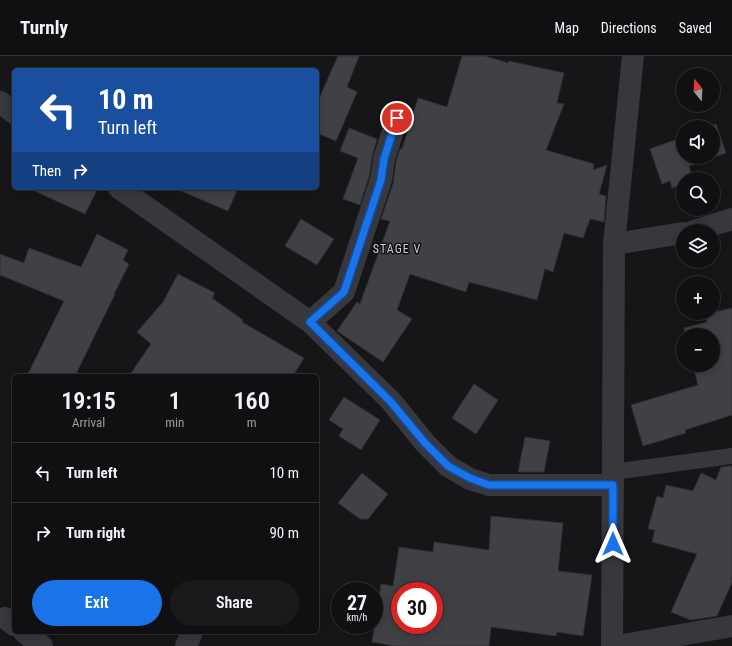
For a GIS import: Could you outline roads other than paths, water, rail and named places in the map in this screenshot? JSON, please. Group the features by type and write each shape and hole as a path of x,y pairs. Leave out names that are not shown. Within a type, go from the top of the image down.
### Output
{"street":[{"path":"612,646 614,244 633,56"},
{"path":"0,102 12,111"},
{"path":"310,322 344,292 381,180 384,159 397,118"},
{"path":"122,190 310,322 390,401 425,443 448,466 470,478 489,485 613,479"},
{"path":"716,224 732,219"},
{"path":"614,244 676,234"},
{"path":"617,646 732,626"},
{"path":"27,634 42,646"},
{"path":"186,646 191,634"}],"lane":[{"path":"613,479 732,456"}],"district":[{"name":"STAGE V","path":"397,249"}]}
